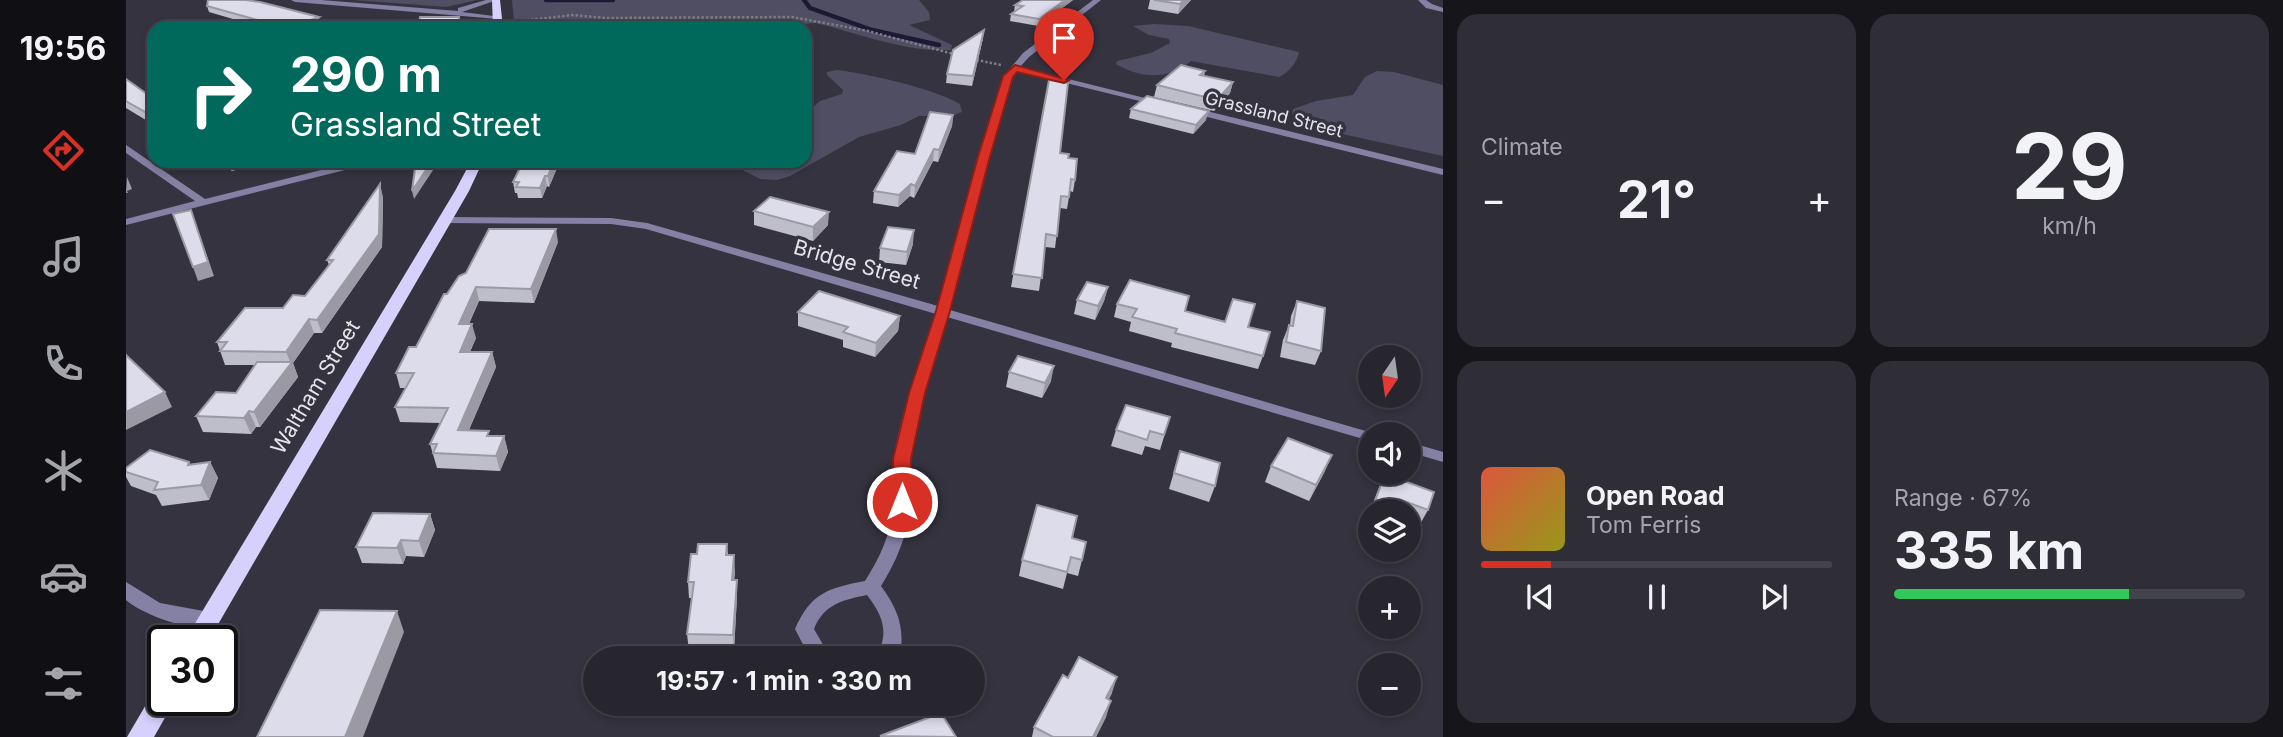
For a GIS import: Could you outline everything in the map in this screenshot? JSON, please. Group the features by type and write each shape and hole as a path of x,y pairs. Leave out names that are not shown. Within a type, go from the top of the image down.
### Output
{"main road":[{"name":"Waltham Street","path":"206,625 473,168"},
{"path":"141,737 153,716"}],"street":[{"path":"295,0 433,12 496,7"},
{"path":"814,646 804,629 810,615 819,603 837,594 871,587 887,561 898,530 902,502 902,459 917,393 943,311 1008,76 1026,55 1097,0"},
{"path":"1422,0 1429,6 1443,10"},
{"path":"433,12 496,7"},
{"name":"Grassland Street","path":"1015,68 1443,172"},
{"path":"126,148 147,163"},
{"path":"154,168 204,203"},
{"path":"126,222 341,168"},
{"name":"Bridge Street","path":"445,220 611,221 648,226 1358,432"},
{"path":"1421,451 1443,457"},
{"path":"871,587 886,605 895,634 892,646"},
{"path":"126,589 147,606 160,611 209,620"}],"path":[{"path":"525,21 566,15 605,18 792,18 810,21"},
{"path":"812,21 868,31 945,53 1015,68"}],"shaded area":[{"path":"353,0 477,0 446,7"},
{"path":"512,0 919,0 929,12 930,20 909,25 952,45 951,50 917,48 812,23 812,21 514,21"},
{"path":"1133,26 1188,26 1299,52 1292,67 1279,77 1191,61 1174,72 1155,75 1135,73 1116,64 1117,61 1151,53 1170,43 1169,39 1149,35"},
{"path":"837,70 917,87 960,104 962,112 951,116 919,116 901,125 859,137 812,164 812,108 820,101 842,94 843,90 827,72"},
{"path":"1377,71 1394,72 1443,85 1443,156 1310,127 1292,115 1293,109 1316,101 1353,95 1365,77"},
{"path":"739,168 804,168 777,180 760,179"}],"building":[{"path":"208,0 246,0 319,17 307,21 261,21 207,6"},
{"path":"1023,0 1065,0 1039,19 1011,14 1023,6 1015,5"},
{"path":"1154,0 1184,0 1180,4"},
{"path":"420,17 459,17 459,21 419,21"},
{"path":"984,30 973,76 947,74 953,50"},
{"path":"1181,65 1205,71 1200,75 1233,82 1217,100 1157,85"},
{"path":"126,79 147,94 147,113 126,101"},
{"path":"1049,80 1068,83 1060,153 1077,159 1075,180 1071,179 1069,197 1061,196 1057,236 1046,234 1042,278 1013,274"},
{"path":"1147,96 1209,111 1196,125 1131,109"},
{"path":"930,112 953,115 939,150 934,149 915,186 911,184 899,195 874,191 897,151 915,154"},
{"path":"415,168 427,168 412,191"},
{"path":"520,168 551,168 540,188 516,187 519,182 513,182"},
{"path":"380,184 379,234 317,320 309,319 286,352 220,351 227,342 217,342 245,308 283,308 293,295 305,296 333,260 327,260"},
{"path":"770,197 829,212 813,227 754,211"},
{"path":"191,210 208,262 193,267 173,214"},
{"path":"888,227 914,230 907,252 880,248"},
{"path":"489,229 556,229 531,289 476,287 459,324 472,324 460,352 492,352 458,430 489,431 487,436 504,436 496,456 433,453 437,444 430,444 448,408 395,407 414,373 396,373 409,347 416,347 444,294 447,294 459,276 466,273"},
{"path":"1130,280 1189,296 1185,311 1225,322 1233,299 1255,304 1248,327 1270,332 1263,356 1175,333 1177,329 1132,317 1137,309 1117,304"},
{"path":"1087,282 1108,287 1098,306 1077,300"},
{"path":"819,291 900,316 876,343 843,332 848,327 798,312"},
{"path":"1297,301 1325,308 1321,351 1286,342 1289,325 1293,326"},
{"path":"126,355 165,392 126,412"},
{"path":"1018,356 1054,366 1045,383 1009,372"},
{"path":"257,362 292,362 254,412 249,411 244,418 196,416 216,392 236,393"},
{"path":"1126,405 1170,417 1164,435 1150,431 1147,440 1116,430"},
{"path":"1288,438 1332,455 1316,485 1271,466"},
{"path":"150,450 189,462 188,465 210,462 201,485 154,490 158,482 126,472 126,468"},
{"path":"1180,451 1220,463 1215,486 1174,473"},
{"path":"1381,485 1415,485 1434,492 1428,510 1421,507 1421,499 1376,499"},
{"path":"1037,505 1077,516 1072,538 1086,542 1082,560 1071,557 1067,572 1022,560"},
{"path":"373,513 430,514 419,541 401,540 397,548 356,547"},
{"path":"698,544 727,544 726,555 734,555 732,580 737,580 733,635 687,634 694,582 688,582 691,554 697,554"},
{"path":"320,610 397,611 345,737 257,737"},
{"path":"1079,657 1117,677 1106,698 1111,701 1093,737 1053,737 1034,727 1063,675 1068,678"},
{"path":"933,716 943,716 956,737 880,736"}],"waterway":[{"path":"546,0 613,0"},
{"path":"804,0 810,8 872,30 939,45"}],"route":[{"path":"902,502 902,459 917,393 943,311 1008,76 1015,68 1064,80"}]}
